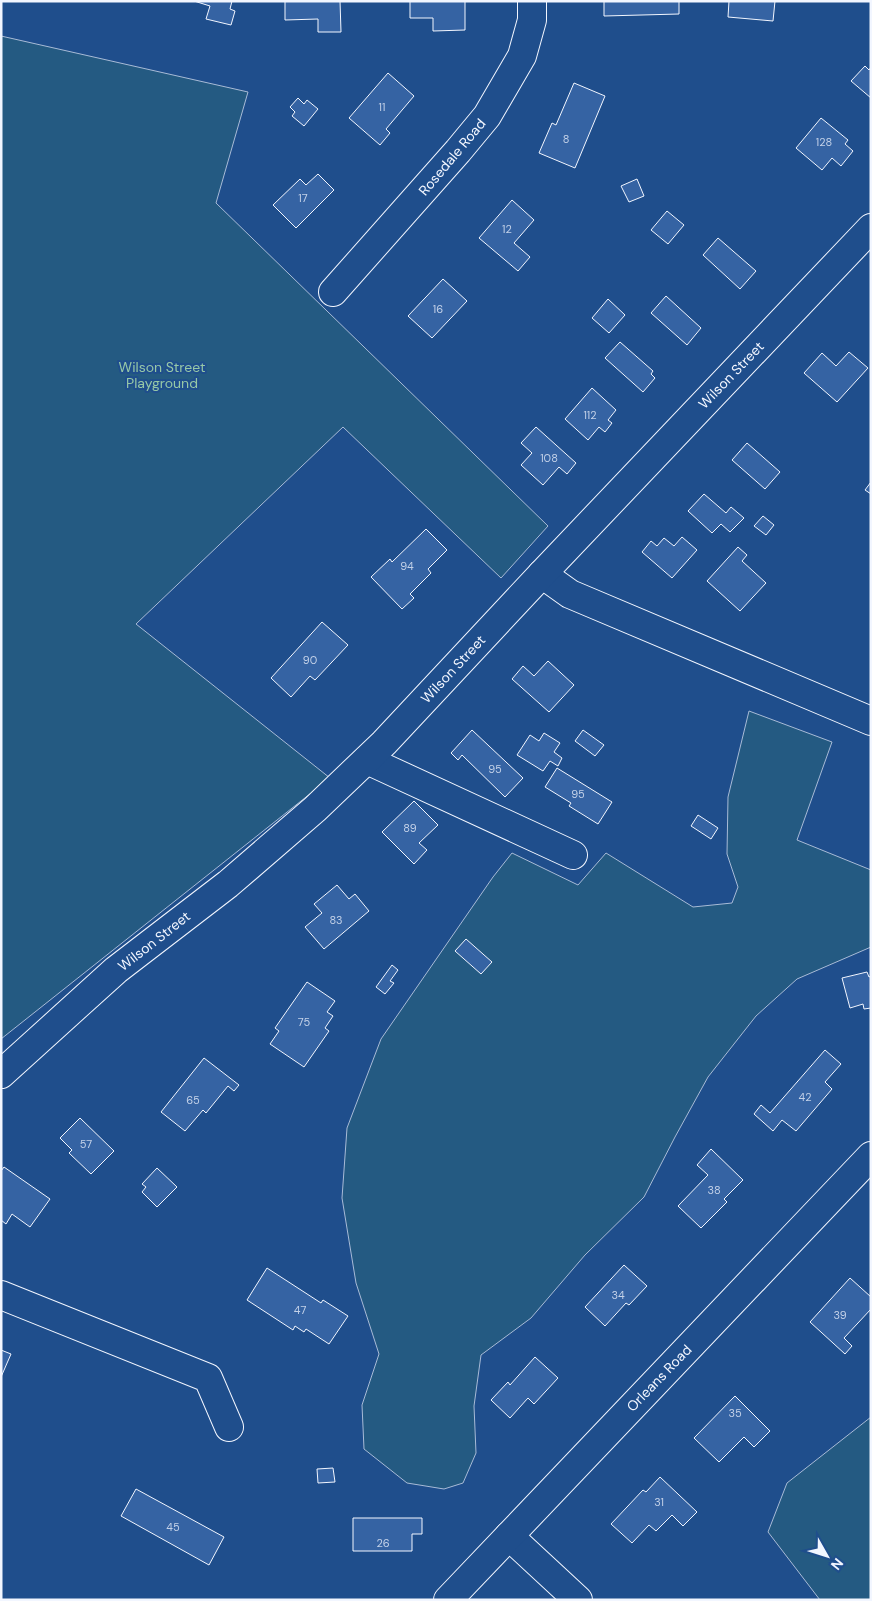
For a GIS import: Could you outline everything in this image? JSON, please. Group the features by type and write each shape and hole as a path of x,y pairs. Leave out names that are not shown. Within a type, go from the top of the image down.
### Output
{"street":[{"name":"Rosedale Road","path":"333,292 458,152 487,116 522,56 532,20 532,1"},
{"name":"Wilson Street","path":"1,1074 116,970 243,872 315,809 367,760 871,228"},
{"path":"542,574 570,594 871,721"},
{"path":"367,760 573,855"},
{"name":"Orleans Road","path":"448,1600 871,1156"},
{"path":"1,1296 208,1378 229,1427"},
{"path":"509,1536 578,1600"}],"green space":[{"name":"Wilson Street Playground","path":"1,36 248,92 216,203 548,526 501,578 343,427 136,624 330,778 1,1039"},
{"path":"749,711 832,742 797,840 871,870 871,947 797,979 756,1016 708,1077 644,1197 585,1255 531,1318 481,1355 474,1406 476,1453 463,1483 444,1489 407,1483 364,1449 362,1405 379,1354 356,1283 342,1198 347,1128 381,1039 493,877 512,853 578,885 606,853 693,907 732,903 738,887 727,854 728,797"},
{"path":"871,1417 871,1600 820,1600 768,1532 787,1483"}],"building":[{"path":"194,1 232,1 230,9 235,11 231,25 206,19 210,6"},
{"path":"285,1 340,1 341,32 318,32 318,19 285,20"},
{"path":"410,1 465,1 465,30 433,31 433,18 410,18"},
{"path":"604,1 679,1 679,14 604,16"},
{"path":"729,1 775,1 773,21 728,17"},
{"path":"865,66 869,70 871,67 871,98 851,81"},
{"path":"388,73 414,96 386,129 390,133 380,145 349,118"},
{"path":"574,83 605,96 575,168 539,153 552,123 556,125"},
{"path":"298,98 304,104 307,100 318,109 304,126 292,116 295,112 290,107"},
{"path":"821,118 848,140 845,144 853,151 841,166 832,158 822,170 796,148"},
{"path":"318,174 334,190 296,228 273,205 300,179 306,185"},
{"path":"637,179 644,196 629,202 621,186"},
{"path":"512,200 534,220 514,243 530,257 518,271 479,238"},
{"path":"667,211 684,225 668,244 651,230"},
{"path":"718,238 756,271 740,289 703,255"},
{"path":"443,279 467,301 432,338 408,316"},
{"path":"666,296 701,328 687,345 651,313"},
{"path":"608,299 625,315 609,333 592,318"},
{"path":"620,342 653,371 651,374 655,378 643,392 605,358"},
{"path":"849,352 868,368 837,402 804,373 822,353 836,366"},
{"path":"592,388 616,410 608,420 612,423 605,432 599,427 588,440 565,419"},
{"path":"536,427 576,463 567,474 559,467 543,485 521,465 532,453 521,443"},
{"path":"747,443 780,472 765,489 732,460"},
{"path":"871,482 871,494 865,490"},
{"path":"704,494 726,513 731,507 744,518 730,532 721,524 712,533 688,511"},
{"path":"763,516 774,525 766,535 754,526"},
{"path":"426,529 447,550 428,569 431,573 410,594 414,598 402,609 371,577 390,559 392,562"},
{"path":"682,537 697,550 672,578 642,552 651,541 657,546 664,538 674,546"},
{"path":"738,547 747,555 742,561 766,583 740,611 707,581"},
{"path":"322,622 348,645 315,680 310,676 291,697 271,678"},
{"path":"548,661 574,685 549,712 512,679 523,666 534,676"},
{"path":"472,730 523,778 505,797 462,755 458,760 451,753"},
{"path":"583,730 604,745 595,756 575,741"},
{"path":"544,733 560,743 554,752 562,758 558,766 550,761 543,771 517,755 530,735 539,741"},
{"path":"557,768 612,802 598,824 569,806 571,803 545,787"},
{"path":"414,801 438,825 419,843 427,850 414,864 382,832"},
{"path":"698,815 718,828 711,839 691,826"},
{"path":"337,885 349,899 355,894 369,911 324,949 305,927 322,913 314,904"},
{"path":"466,939 492,962 481,974 455,951"},
{"path":"392,965 398,970 390,981 394,983 385,994 376,987"},
{"path":"867,972 869,977 871,976 871,1008 864,1009 863,1004 850,1008 842,978"},
{"path":"307,982 335,1001 327,1012 333,1016 325,1028 329,1031 304,1067 270,1044 279,1031 275,1028"},
{"path":"825,1050 841,1064 825,1082 832,1089 796,1131 782,1120 773,1131 754,1114 761,1105 770,1113"},
{"path":"204,1058 239,1085 234,1091 228,1086 206,1113 203,1110 185,1131 161,1112"},
{"path":"80,1118 114,1151 91,1174 69,1153 72,1150 60,1138"},
{"path":"711,1149 743,1180 724,1199 727,1202 701,1228 678,1206 708,1175 697,1165"},
{"path":"4,1167 50,1199 30,1227 12,1214 6,1224 1,1220 1,1171"},
{"path":"157,1168 177,1187 157,1207 142,1192 146,1187 142,1184"},
{"path":"624,1265 647,1286 629,1305 626,1303 605,1326 585,1307"},
{"path":"267,1268 321,1303 323,1300 348,1316 329,1344 306,1329 304,1332 295,1326 293,1330 247,1300"},
{"path":"850,1278 871,1297 871,1309 844,1338 852,1346 845,1354 810,1322"},
{"path":"1,1350 11,1354 1,1377"},
{"path":"535,1357 558,1378 534,1404 528,1398 510,1418 491,1400 508,1382 510,1385"},
{"path":"735,1396 770,1431 754,1447 744,1437 719,1462 694,1438"},
{"path":"333,1468 335,1482 318,1483 317,1469"},
{"path":"660,1477 697,1512 683,1526 672,1515 656,1531 649,1525 632,1543 611,1524 643,1490 646,1492"},
{"path":"136,1489 224,1537 209,1565 121,1516"},
{"path":"353,1518 422,1518 422,1534 412,1534 412,1551 353,1551"}]}
